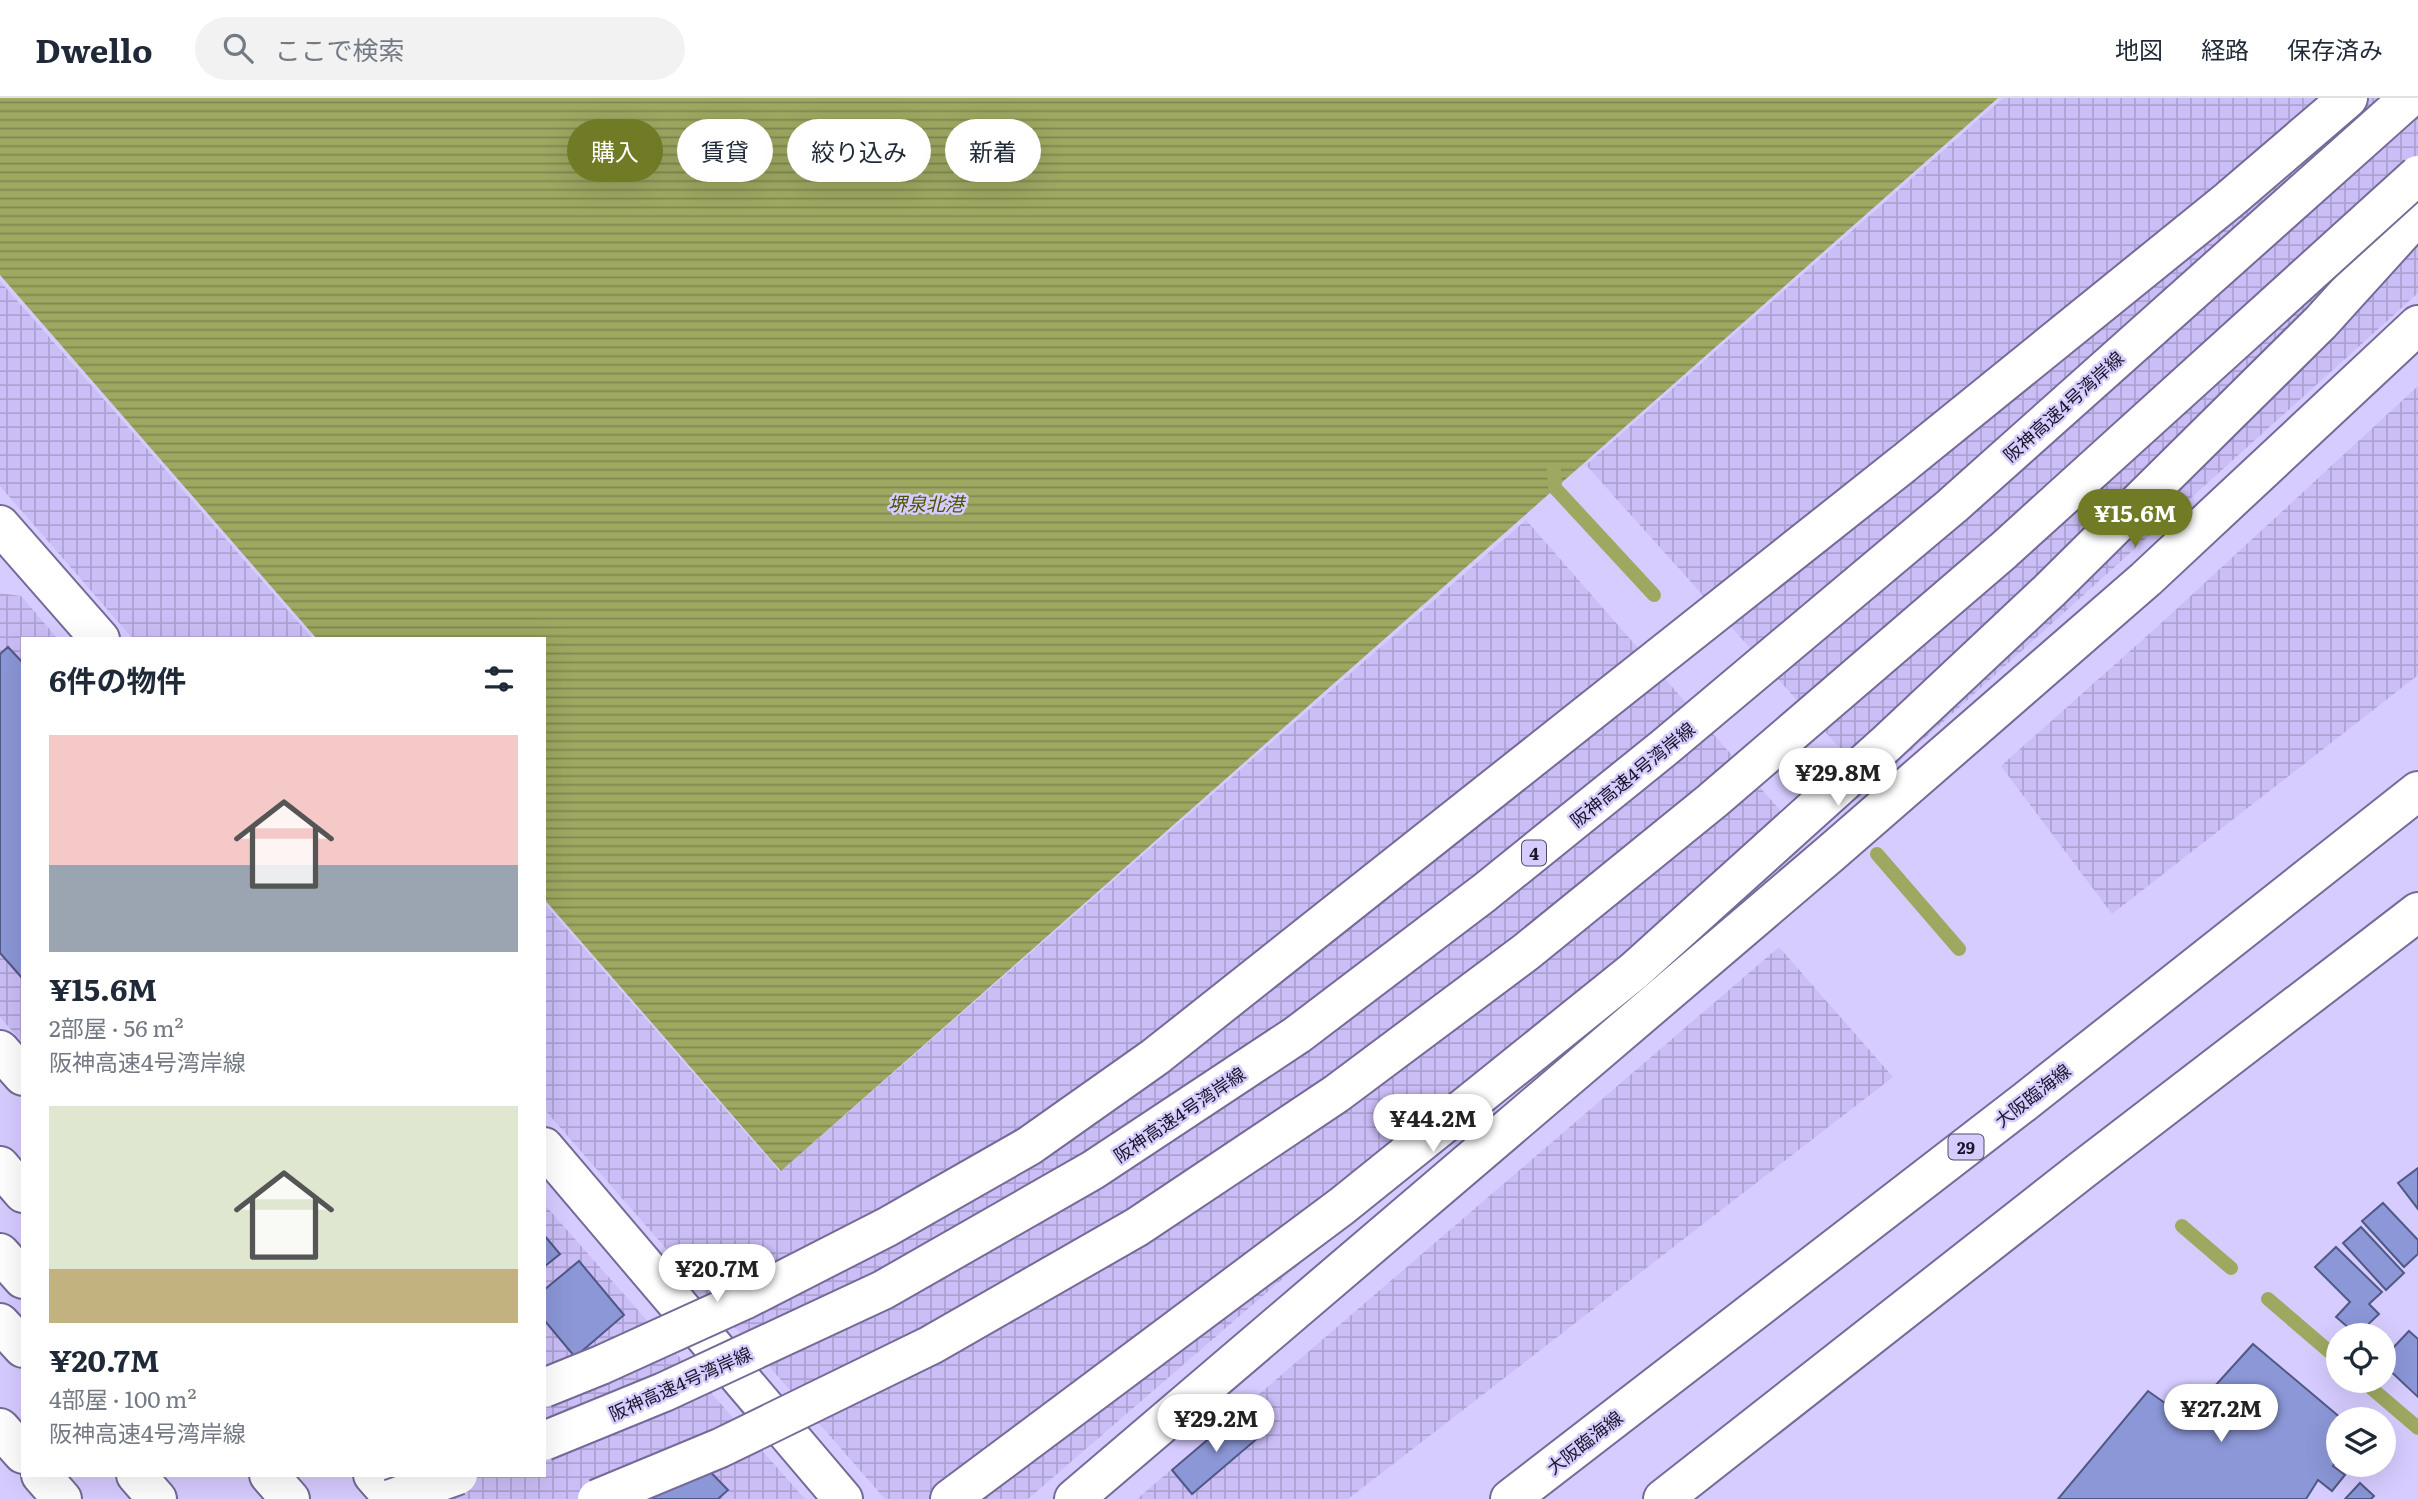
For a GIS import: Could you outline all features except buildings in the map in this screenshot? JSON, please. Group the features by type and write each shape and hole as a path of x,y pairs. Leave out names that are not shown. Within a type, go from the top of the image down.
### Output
{"main road":[{"path":"546,1387 732,1306 887,1227 1029,1146 1154,1057 1903,464 2229,200 2348,98"},
{"name":"阪神高速4号湾岸線","path":"546,1439 664,1392 883,1290 1093,1170 1297,1035 1484,893 1697,721 1952,506 2409,98"},
{"path":"597,1499 720,1448 930,1345 1137,1227 1336,1094 1526,952 1712,801 2003,551 2418,175"},
{"path":"950,1499 1342,1206 1634,971 1888,742 2049,591 2321,322 2418,215"},
{"path":"1074,1499 1832,853 2146,579 2418,325"},
{"path":"0,525 98,637"},
{"name":"大阪臨海線","path":"1510,1499 2027,1100 2418,790"},
{"path":"1663,1499 2082,1170 2418,912"},
{"path":"0,1050 21,1074"},
{"path":"546,1149 844,1499"},
{"path":"0,1166 21,1191"},
{"path":"0,1253 21,1277"},
{"path":"0,1323 21,1346"},
{"path":"0,1429 21,1452"},
{"path":"43,1477 62,1499"},
{"path":"138,1477 157,1499"},
{"path":"271,1477 290,1499"},
{"path":"375,1477 392,1499 452,1477"}],"shaded area":[{"path":"2003,98 2418,98 2418,293 1873,785 1586,465"},
{"path":"0,281 311,637 131,637 0,486"},
{"path":"2418,386 2418,675 2112,914 2001,766 2158,626"},
{"path":"1526,520 1799,832 1028,1499 885,1499 546,1111 546,905 780,1172"},
{"path":"0,593 21,596 56,637 21,637 21,1041 0,1017"},
{"path":"1779,947 1893,1077 1348,1499 1137,1499"},
{"path":"546,1206 805,1499 430,1499 412,1477 546,1477"}],"water":[{"name":"堺泉北港","path":"0,98 1998,98 781,1171 546,901 546,637 315,637 0,275"}],"waterway":[{"path":"1554,470 1555,488 1654,595"},
{"path":"1877,854 1959,949"},
{"path":"2182,1226 2231,1268"},
{"path":"2268,1299 2326,1349"},
{"path":"2377,1393 2418,1428"}]}
